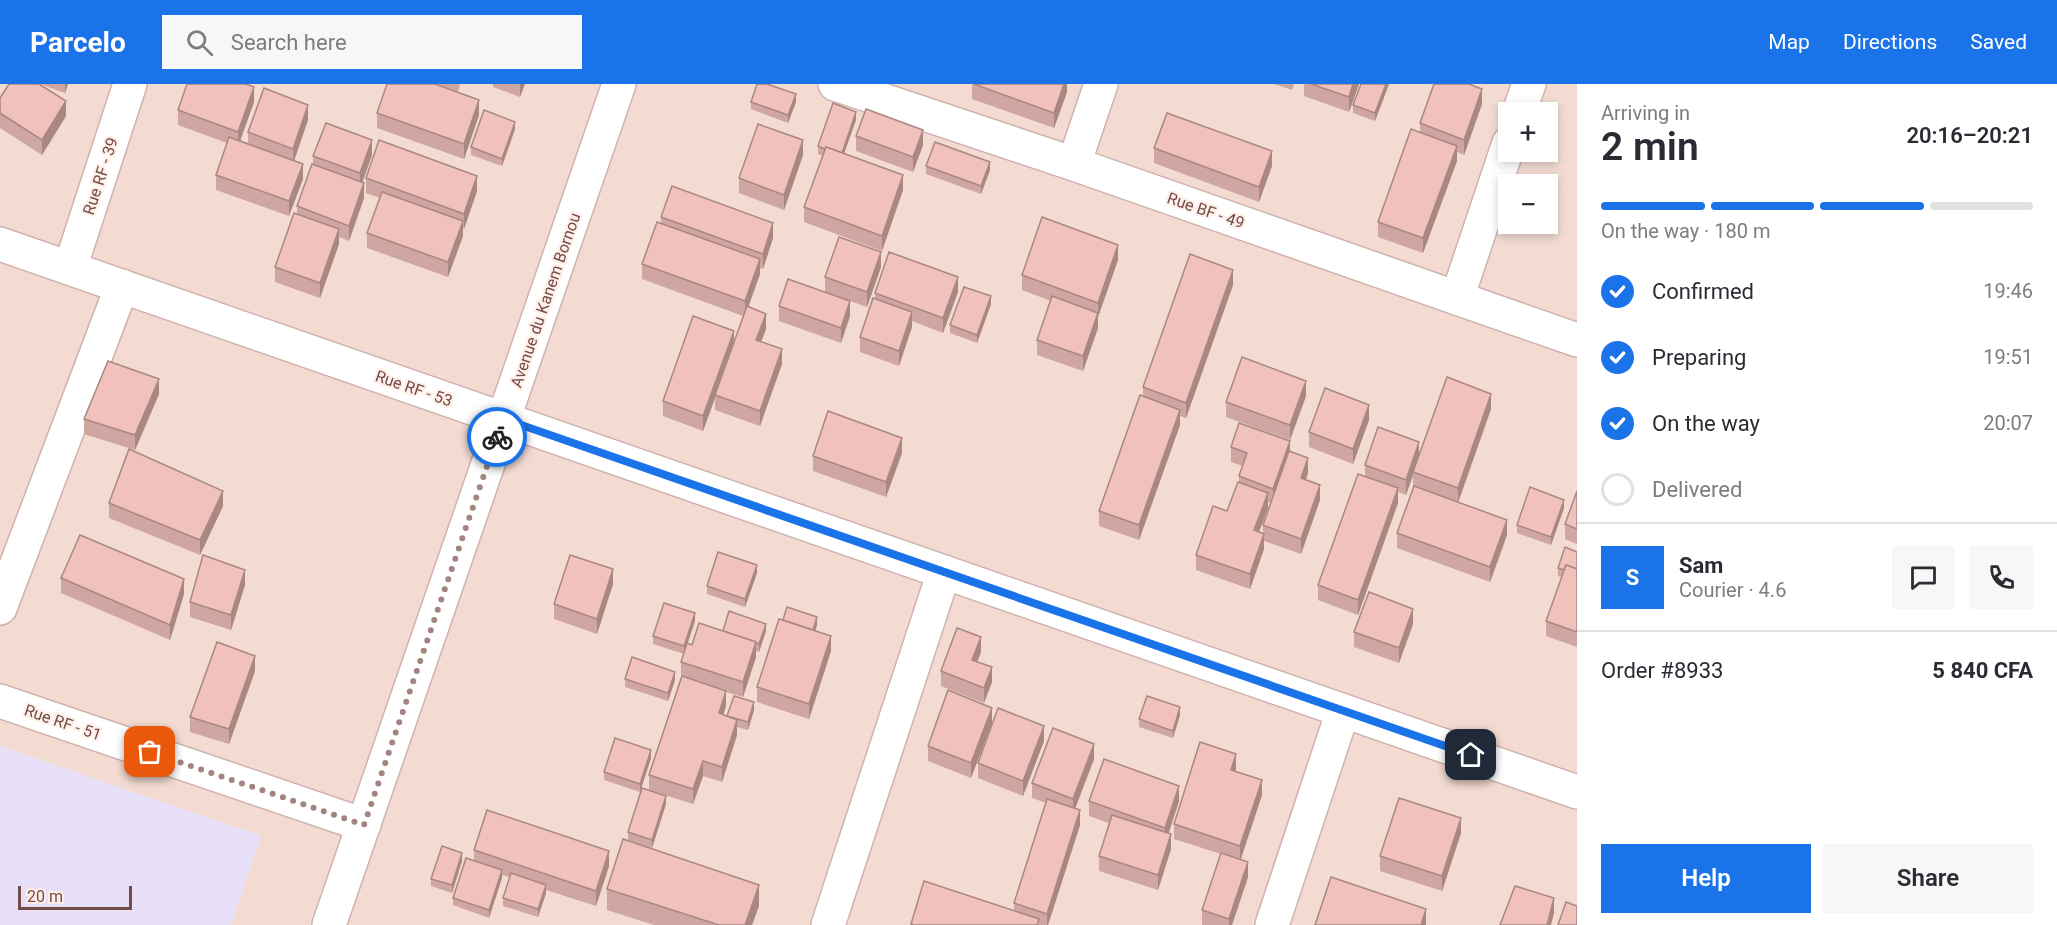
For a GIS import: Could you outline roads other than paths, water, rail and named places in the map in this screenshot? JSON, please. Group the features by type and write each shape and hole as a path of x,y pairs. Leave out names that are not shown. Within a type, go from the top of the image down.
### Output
{"street":[{"name":"Rue RF - 39","path":"70,268 130,84"},
{"name":"Avenue du Kanem Bornou","path":"329,925 619,84"},
{"name":"Rue BF - 49","path":"835,84 1074,164 1577,340"},
{"path":"1074,164 1101,84"},
{"path":"1523,102 1529,84"},
{"path":"1457,298 1503,162"},
{"name":"Rue RF - 53","path":"0,244 1577,792"},
{"path":"0,608 122,286"},
{"path":"828,925 944,572"},
{"name":"Rue RF - 51","path":"0,701 364,825"},
{"path":"1272,925 1343,711"}]}
